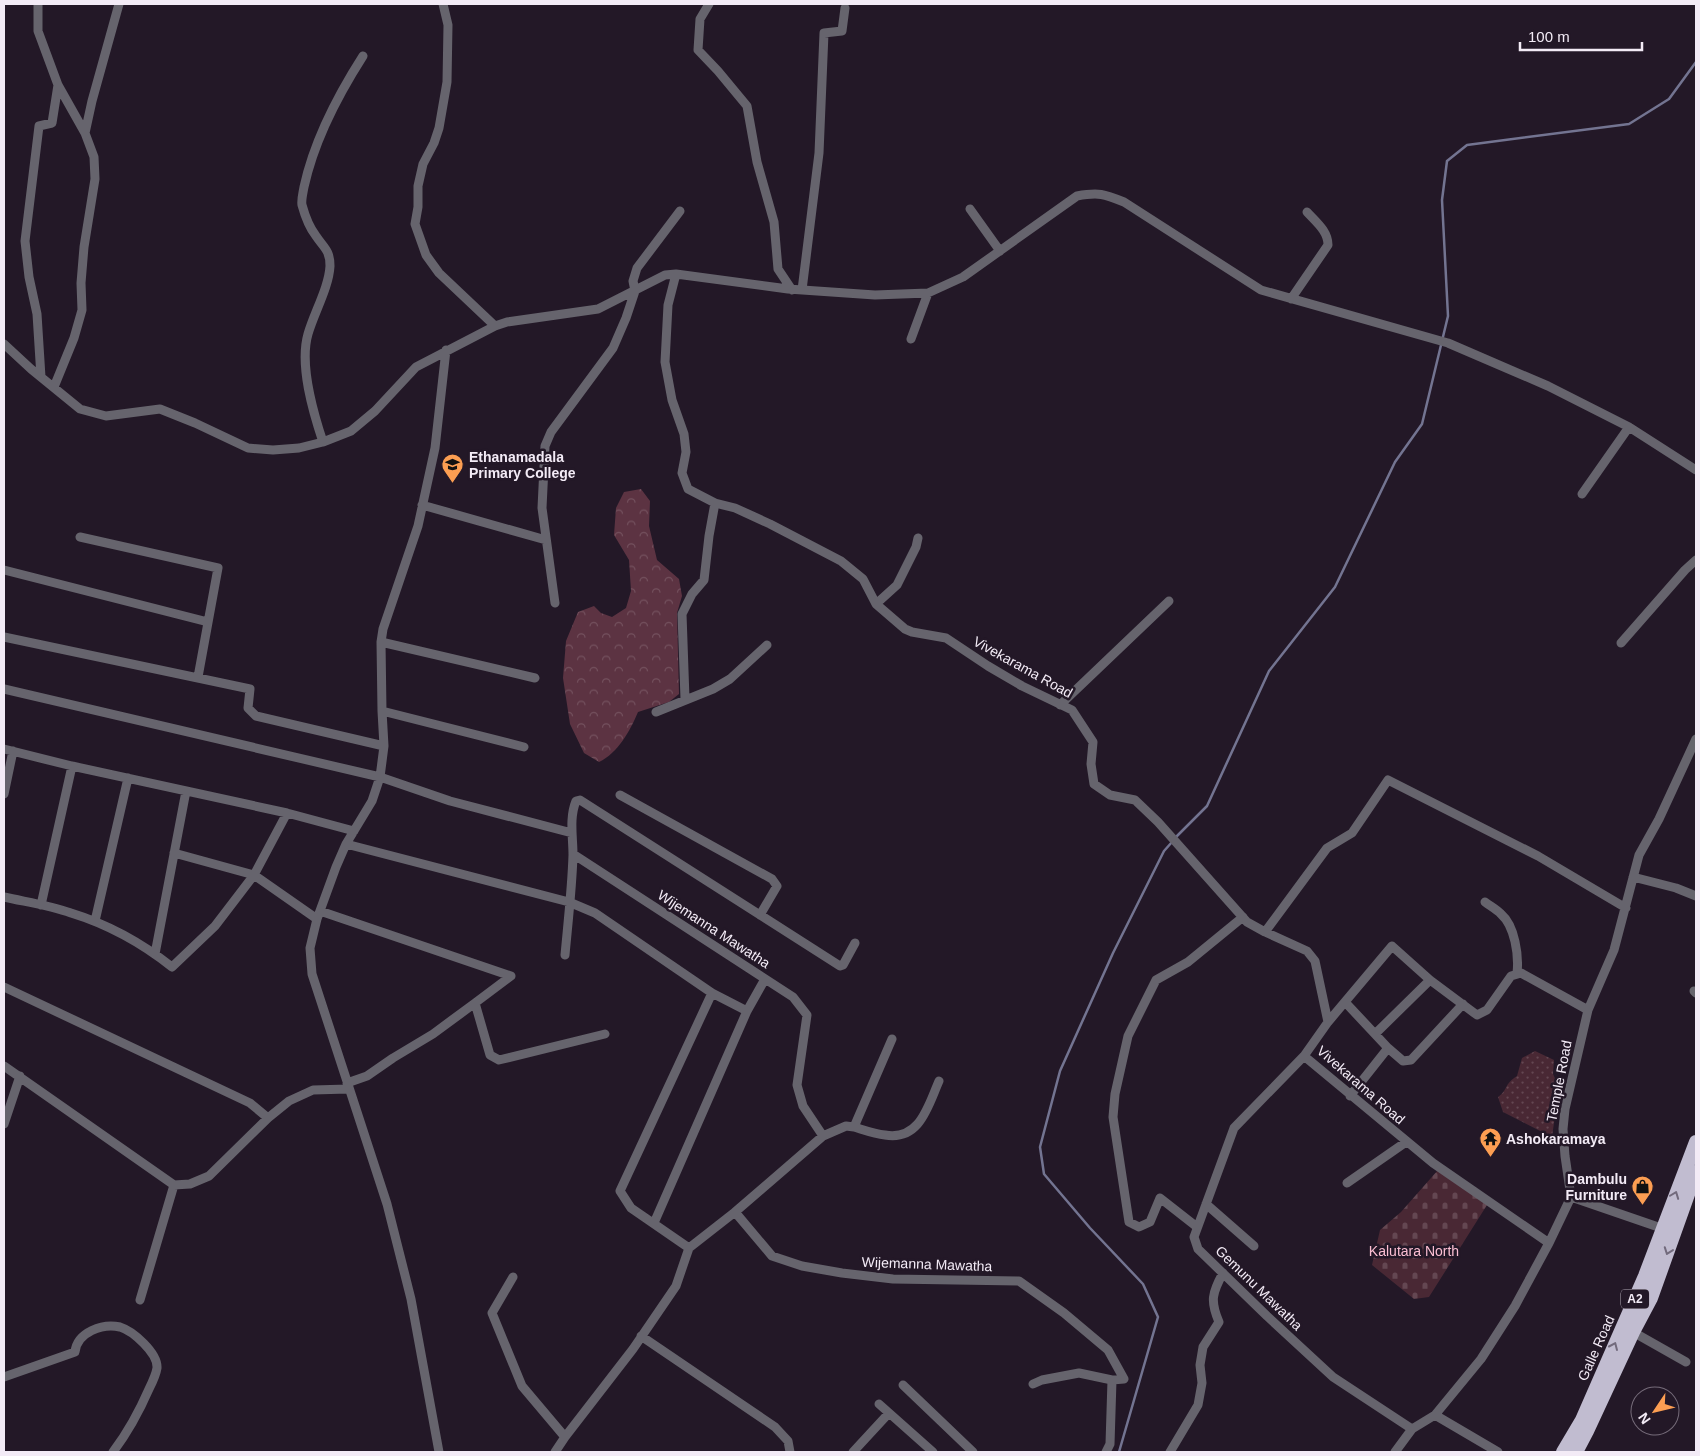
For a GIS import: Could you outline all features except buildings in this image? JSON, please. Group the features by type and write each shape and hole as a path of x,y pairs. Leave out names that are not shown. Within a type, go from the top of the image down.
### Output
{"highway":[{"name":"Galle Road","path":"1576,1452 1588,1431 1632,1332 1651,1298 1668,1230 1696,1142"},
{"name":"Galle Road","path":"1563,1452 1582,1420 1645,1276 1696,1172"}],"street":[{"path":"38,4 38,31 58,85 85,133 94,157 95,179 84,247 81,283 82,310 74,338 54,387"},
{"path":"85,133 92,100 120,4"},
{"path":"443,4 448,25 447,82 439,128 434,143 423,164 418,186 418,207 415,224 426,255 438,273 495,326"},
{"path":"709,4 700,19 698,50 747,106 757,162 774,222 778,269 792,290"},
{"path":"802,290 819,153 824,34 842,31 845,8"},
{"path":"323,442 308,383 305,356 307,336 330,267 329,252 307,221 301,203 308,172 326,124 348,78 363,56"},
{"path":"41,377 38,314 29,277 25,241 39,126 52,123 58,85"},
{"path":"4,344 80,409 106,416 160,409 195,422 248,448 273,450 299,448 351,432 375,411 416,367 446,350 507,322 598,309 665,275 676,274 792,290 875,294 928,293 963,277 1077,196 1094,193 1107,195 1124,202 1261,290 1448,343 1548,386 1628,427 1696,470"},
{"path":"970,209 1000,250"},
{"path":"555,603 542,508 545,446 551,432 613,348 635,291 633,281 637,268 680,211"},
{"path":"1291,299 1328,245 1328,237 1324,230 1307,212"},
{"name":"Vivekarama Road","path":"676,274 668,306 665,362 672,400 684,434 686,452 682,473 688,489 770,524 841,561 862,579 876,604 905,629 946,638 988,666 1072,710 1093,742 1091,764 1094,784 1110,794 1135,800 1162,827 1247,922 1307,951 1315,961 1328,1022 1304,1056 1433,1163 1549,1243"},
{"path":"911,339 928,293"},
{"path":"439,1452 411,1299 387,1204 312,974 310,948 336,866 346,844 372,801 380,777 384,746 381,642 383,629 418,526 435,448 446,350"},
{"path":"1582,494 1628,427"},
{"path":"685,699 682,614 692,594 704,580 715,502"},
{"path":"422,505 546,540"},
{"path":"80,537 218,568 198,677"},
{"path":"876,604 897,585 916,547 918,538"},
{"path":"1621,643 1696,560"},
{"path":"4,570 208,622"},
{"path":"1060,705 1169,601"},
{"path":"4,637 250,689 248,708 256,716 384,746"},
{"path":"381,642 535,678"},
{"path":"656,712 713,689 730,679 767,645"},
{"path":"4,689 380,777 450,801 572,833"},
{"path":"382,711 524,747"},
{"name":"Temple Road","path":"1571,1197 1563,1129 1567,1100 1588,1010 1614,950 1639,855 1659,819 1696,739"},
{"path":"4,794 8,750 286,813 354,831"},
{"path":"41,905 72,766"},
{"path":"95,921 128,778"},
{"path":"1265,932 1327,848 1352,833 1388,780 1538,856 1626,908"},
{"path":"155,954 186,791"},
{"path":"620,795 772,879 777,886 760,915"},
{"path":"565,956 573,854 574,807 576,801 580,800 840,966 843,965 855,943"},
{"path":"4,897 70,912 95,921 155,954 172,968 215,926 254,874 286,813"},
{"path":"346,844 569,902 595,913 712,993 748,1011"},
{"path":"4,1066 174,1185 190,1184 209,1176 268,1118 289,1101 313,1090 348,1086 367,1076 433,1034 511,976 319,915 254,874 174,853"},
{"name":"Wijemanna Mawatha","path":"573,854 794,997 807,1015 797,1085 803,1106 823,1136"},
{"path":"1633,878 1676,888 1696,896"},
{"path":"1485,902 1503,915 1514,936 1518,959 1517,973"},
{"path":"1198,1227 1160,1198 1150,1222 1140,1226 1129,1222 1113,1117 1115,1094 1128,1036 1156,980 1188,962 1243,917"},
{"path":"1328,1022 1392,946 1430,980 1477,1015 1487,1010 1511,976 1517,973 1521,973 1588,1010"},
{"path":"654,1223 748,1011 765,979"},
{"path":"1375,1034 1430,980"},
{"path":"4,987 250,1103 268,1118"},
{"path":"689,1248 631,1208 620,1191 712,993"},
{"path":"1345,1002 1388,1048 1403,1061 1411,1060 1463,1004"},
{"path":"475,1003 490,1055 499,1060 605,1034"},
{"path":"854,1127 892,1039"},
{"path":"1350,1096 1388,1048"},
{"name":"Gemunu Mawatha","path":"1304,1056 1234,1128 1194,1237 1198,1249 1333,1377 1412,1429"},
{"path":"4,1124 20,1076"},
{"path":"555,1452 621,1365 676,1286 689,1248 736,1212 823,1136 846,1126 886,1136 908,1133 919,1125 940,1081"},
{"path":"1347,1183 1406,1142"},
{"path":"140,1300 174,1185"},
{"path":"1395,1452 1412,1429 1435,1415 1481,1359 1515,1306 1571,1197 1668,1230"},
{"path":"1206,1204 1254,1246"},
{"name":"Wijemanna Mawatha","path":"736,1212 772,1256 802,1266 893,1279 1019,1281 1087,1331 1108,1350 1124,1379 1112,1380 1110,1444 1106,1452"},
{"path":"1173,1451 1198,1405 1202,1383 1200,1365 1203,1347 1219,1322 1213,1306 1213,1295 1223,1273"},
{"path":"514,1277 492,1312 522,1386 565,1437"},
{"path":"4,1377 76,1352 76,1345 85,1334 100,1327 120,1327 139,1338 155,1358 157,1367 139,1413 113,1452"},
{"path":"1632,1332 1686,1362"},
{"path":"641,1336 775,1427 788,1441 790,1452"},
{"path":"1033,1384 1042,1380 1079,1373 1112,1380"},
{"path":"903,1385 973,1452"},
{"path":"879,1404 933,1452"},
{"path":"853,1452 889,1413"},
{"path":"1435,1415 1498,1452"}],"green space":[{"path":"641,489 650,501 649,526 657,560 679,579 682,596 677,613 679,694 669,702 638,712 618,747 599,762 584,753 570,724 563,678 566,641 578,612 594,606 601,613 612,617 626,608 631,591 629,560 614,535 616,508 624,492"},
{"path":"1535,1051 1554,1060 1553,1074 1559,1087 1552,1137 1503,1112 1498,1097 1517,1076 1522,1058"},
{"name":"Kalutara North","path":"1438,1170 1487,1205 1429,1297 1414,1299 1372,1265 1380,1230 1401,1212"}],"waterway":[{"path":"1175,838 1207,806 1269,671 1335,587 1395,462 1422,424 1448,316 1442,200 1447,161 1467,145 1629,124 1669,99 1696,62"},
{"path":"1119,1452 1158,1317 1143,1284 1090,1228 1044,1174 1040,1147 1060,1071 1113,953 1164,851 1172,842"}],"place":[{"name":"Ethanamadala Primary College","path":"453,484"},
{"name":"Ashokaramaya","path":"1490,1158"},
{"name":"Dambulu Furniture","path":"1643,1206"}]}
